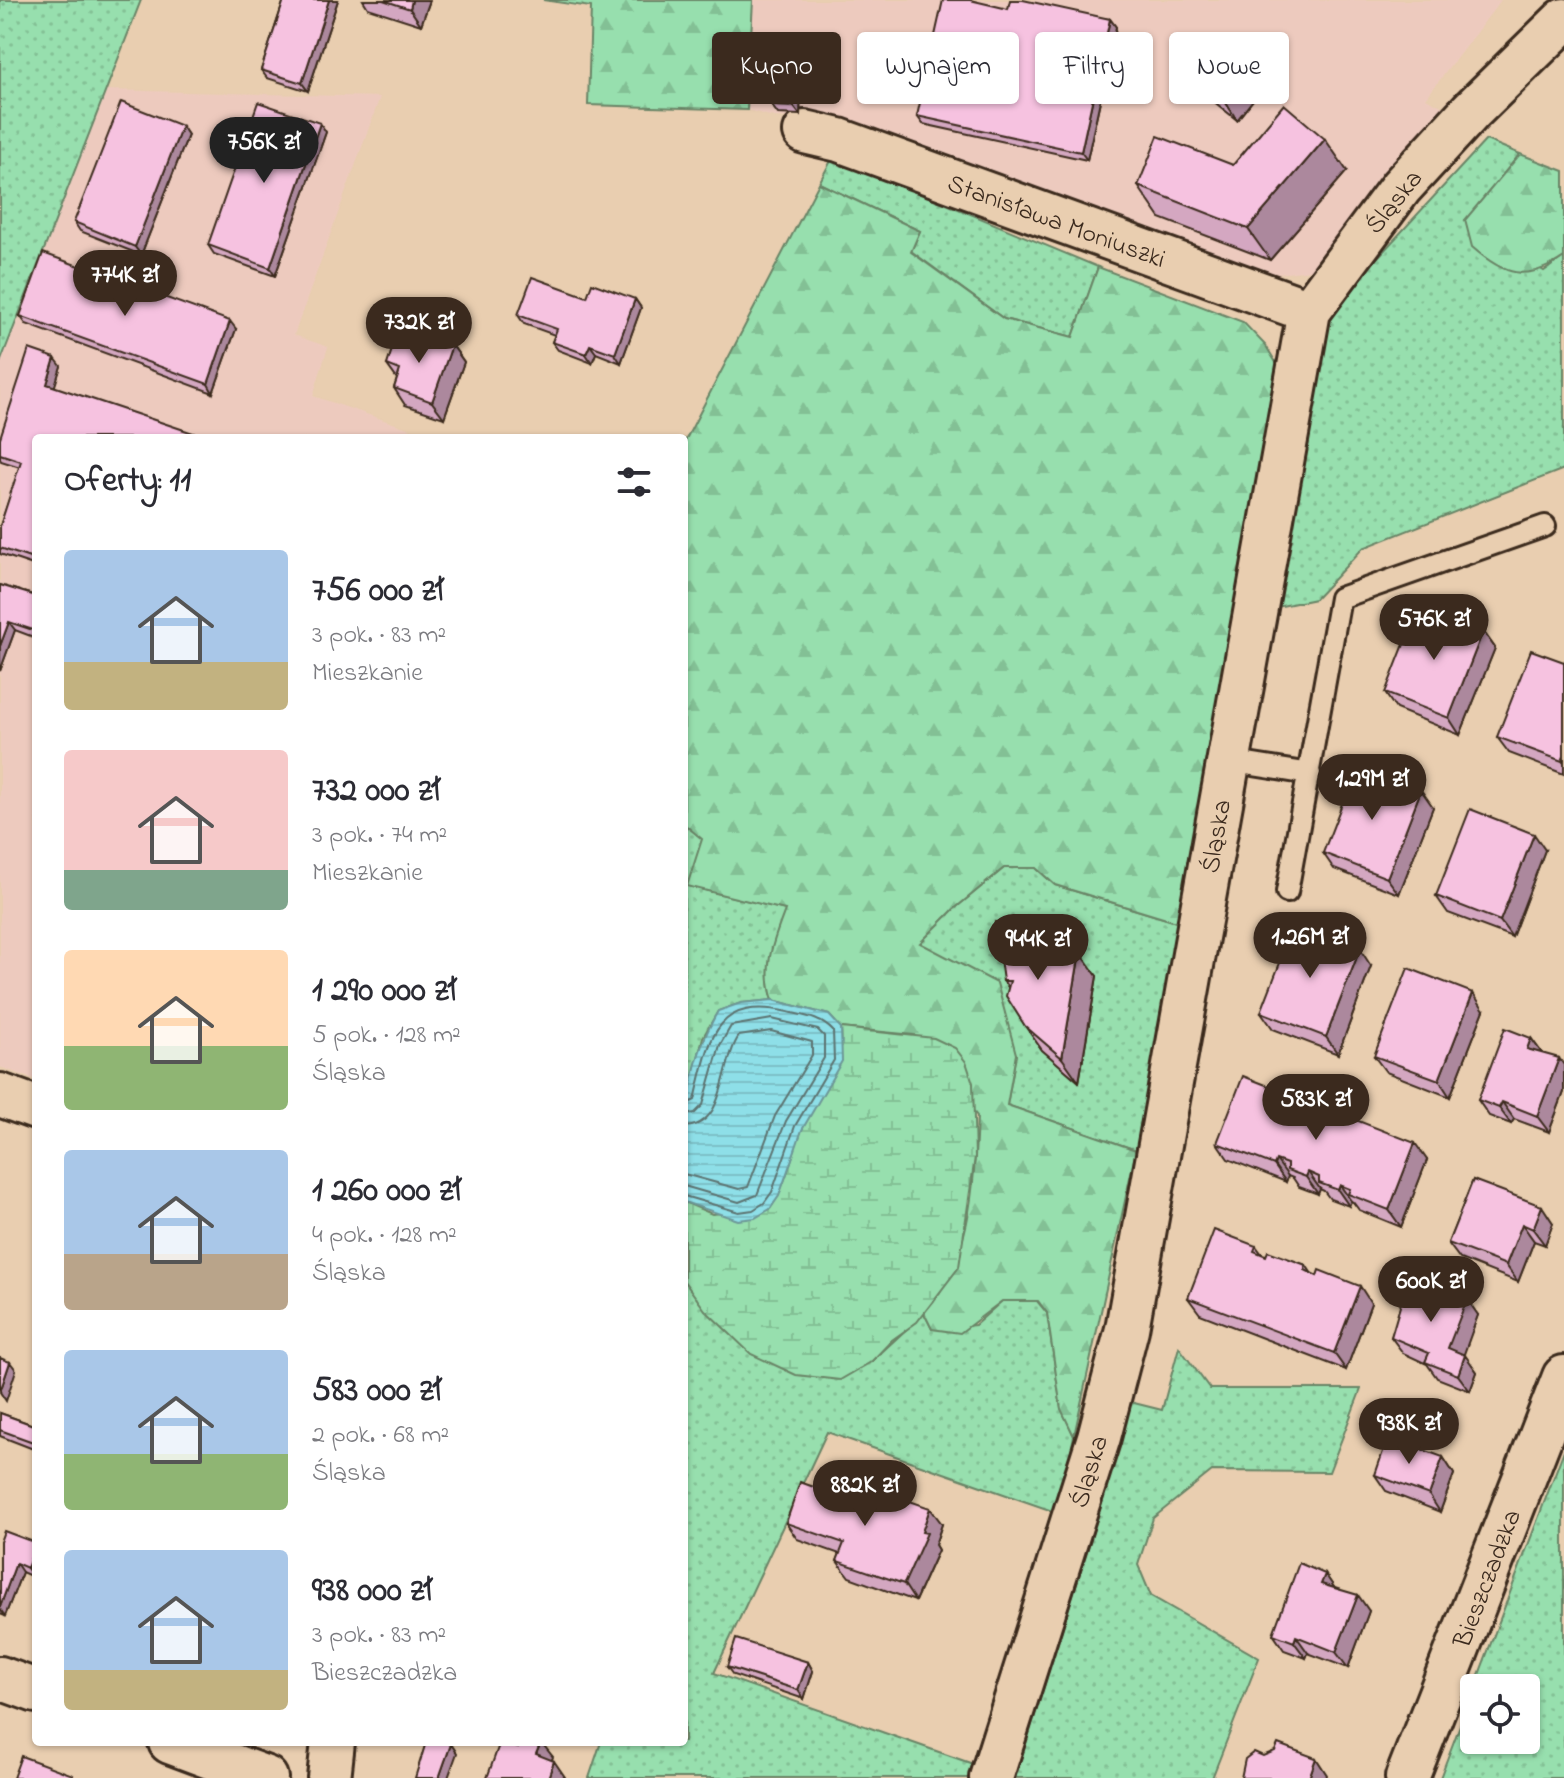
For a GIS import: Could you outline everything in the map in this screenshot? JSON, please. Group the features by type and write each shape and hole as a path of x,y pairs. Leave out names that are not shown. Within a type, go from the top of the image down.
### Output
{"street":[{"name":"Śląska","path":"991,1778 1090,1467 1127,1329 1309,311 1401,187 1471,111 1564,20"},
{"name":"Stanisława Moniuszki","path":"805,132 839,140 1309,311"},
{"path":"0,1095 32,1107"},
{"name":"Bieszczadzka","path":"1407,1778 1564,1377"},
{"path":"0,1678 32,1690"},
{"path":"181,1746 266,1778"},
{"path":"329,1778 333,1746"}],"lane":[{"path":"1287,892 1340,598 1545,526"},
{"path":"1228,761 1310,774"}],"shaded area":[{"path":"753,0 1501,0 1426,98 1453,112 1319,269 1269,275 838,120 774,117 747,110 747,104 841,104 841,32 751,32"},
{"path":"106,90 380,97 294,335 328,347 313,396 425,434 32,434 32,1079 0,1067 0,363"}],"green space":[{"path":"0,0 141,0 0,363"},
{"path":"543,0 753,0 751,32 712,32 712,104 747,104 747,110 588,105 591,7"},
{"path":"1486,140 1520,154 1465,221 1544,271 1564,257 1564,469 1363,548 1315,599 1272,608 1318,362 1334,305"},
{"path":"1520,154 1564,171 1564,257 1527,273 1505,269 1472,247 1465,220"},
{"path":"833,157 1098,267 1073,337 1004,319 911,251 920,231 819,183"},
{"path":"819,183 920,231 911,252 1004,319 1073,337 1098,267 1243,322 1266,346 1283,374 1186,925 1055,885 1036,868 1004,868 953,910 920,943 997,983 1016,1054 1007,1105 1136,1150 1074,1436 1061,1409 1047,1313 1038,1301 1002,1301 960,1333 932,1329 924,1313 940,1292 961,1245 972,1194 977,1116 914,1035 841,1028 829,1015 773,1000 769,965 785,910 688,886 702,839 688,827 688,435"},
{"path":"688,827 703,839 688,886"},
{"path":"1004,868 1036,868 1055,885 1186,925 1136,1150 1007,1105 1016,1054 919,944 953,910"},
{"path":"688,886 786,910 769,965 773,1000 741,1003 718,1011 703,1037 688,1100"},
{"path":"841,1028 934,1038 955,1048 966,1062 973,1083 975,1157 959,1267 917,1322 892,1340 871,1362 840,1380 796,1375 751,1354 705,1310 688,1287 688,1204 712,1214 770,1209 785,1180 808,1116 835,1071"},
{"path":"688,1283 871,1362 924,1313 932,1329 975,1325 1002,1301 1037,1301 1047,1313 1061,1408 1074,1436 1058,1513 827,1432 714,1673 973,1764 969,1778 589,1778 600,1746 688,1746"},
{"path":"1179,1347 1210,1389 1361,1389 1329,1472 1212,1471 1153,1518 1138,1565 1151,1596 1259,1658 1212,1778 1015,1778 1107,1487 1126,1401 1162,1410"},
{"path":"1564,1450 1564,1778 1440,1778 1460,1725 1460,1754 1540,1754 1540,1674 1479,1674"}],"water":[{"path":"773,1000 829,1015 841,1028 842,1061 802,1130 779,1196 770,1209 755,1218 738,1220 688,1203 688,1104 698,1057 718,1011 741,1003"}],"building":[{"path":"284,0 329,0 302,83 261,70"},
{"path":"383,0 412,0 410,9"},
{"path":"943,0 970,0 1008,9 1010,0 1023,0 1110,19 1107,32 1035,32 1035,104 1091,104 1081,152 917,116 920,104 1019,104 1019,32 936,32"},
{"path":"121,102 182,126 135,247 74,222"},
{"path":"258,102 320,123 270,268 208,245"},
{"path":"772,104 794,104 794,107"},
{"path":"1284,104 1325,139 1248,229 1138,186 1158,136 1233,165"},
{"path":"43,253 230,321 208,384 20,316"},
{"path":"532,277 587,297 592,283 635,299 615,354 590,345 586,354 552,342 557,329 518,315"},
{"path":"413,332 452,345 432,402 394,388 400,370 387,365 395,340 409,344"},
{"path":"29,349 55,358 47,384 196,434 32,434 32,559 0,548 0,526 21,461 0,454 0,438"},
{"path":"0,585 32,595 32,630 9,622 0,646"},
{"path":"1419,606 1483,631 1449,718 1385,693"},
{"path":"1531,650 1564,662 1562,761 1497,737"},
{"path":"1357,765 1421,790 1387,878 1323,853"},
{"path":"1470,809 1534,834 1500,921 1436,896"},
{"path":"995,922 1040,930 1038,944 1080,952 1062,1058 1025,1026 1006,996 1010,981 1003,981"},
{"path":"1295,924 1360,949 1326,1037 1261,1012"},
{"path":"1408,968 1473,993 1439,1080 1374,1056"},
{"path":"1505,1028 1531,1038 1527,1049 1559,1058 1537,1116 1502,1102 1499,1108 1478,1100"},
{"path":"1243,1076 1415,1143 1389,1210 1348,1194 1350,1189 1340,1185 1338,1190 1319,1183 1319,1177 1308,1172 1306,1177 1287,1170 1287,1164 1276,1160 1274,1165 1217,1143"},
{"path":"1473,1180 1542,1206 1533,1229 1522,1224 1506,1265 1448,1243"},
{"path":"1214,1230 1256,1246 1254,1251 1266,1256 1268,1251 1306,1265 1305,1270 1317,1276 1319,1270 1360,1286 1334,1353 1188,1298"},
{"path":"1413,1279 1436,1288 1443,1284 1450,1287 1453,1295 1467,1299 1448,1348 1465,1355 1458,1375 1425,1362 1429,1353 1391,1337 1403,1296 1406,1297"},
{"path":"0,1358 10,1362 0,1392"},
{"path":"0,1413 32,1425 32,1442 0,1430"},
{"path":"1388,1437 1443,1457 1429,1495 1375,1475"},
{"path":"800,1482 858,1503 864,1485 930,1508 922,1532 927,1533 904,1584 837,1561 844,1543 786,1523"},
{"path":"4,1531 32,1542 32,1555 27,1568 16,1563 0,1607 0,1542"},
{"path":"1299,1563 1325,1574 1321,1584 1358,1595 1336,1652 1296,1636 1294,1642 1273,1634"},
{"path":"736,1639 808,1662 798,1690 727,1667"},
{"path":"1278,1744 1316,1758 1309,1778 1241,1778 1245,1759 1254,1752 1263,1756 1275,1751"},
{"path":"425,1746 450,1746 439,1778 415,1778"},
{"path":"499,1746 539,1746 536,1754 554,1761 548,1778 487,1778"},
{"path":"21,1756 73,1775 72,1778 13,1778"}]}
